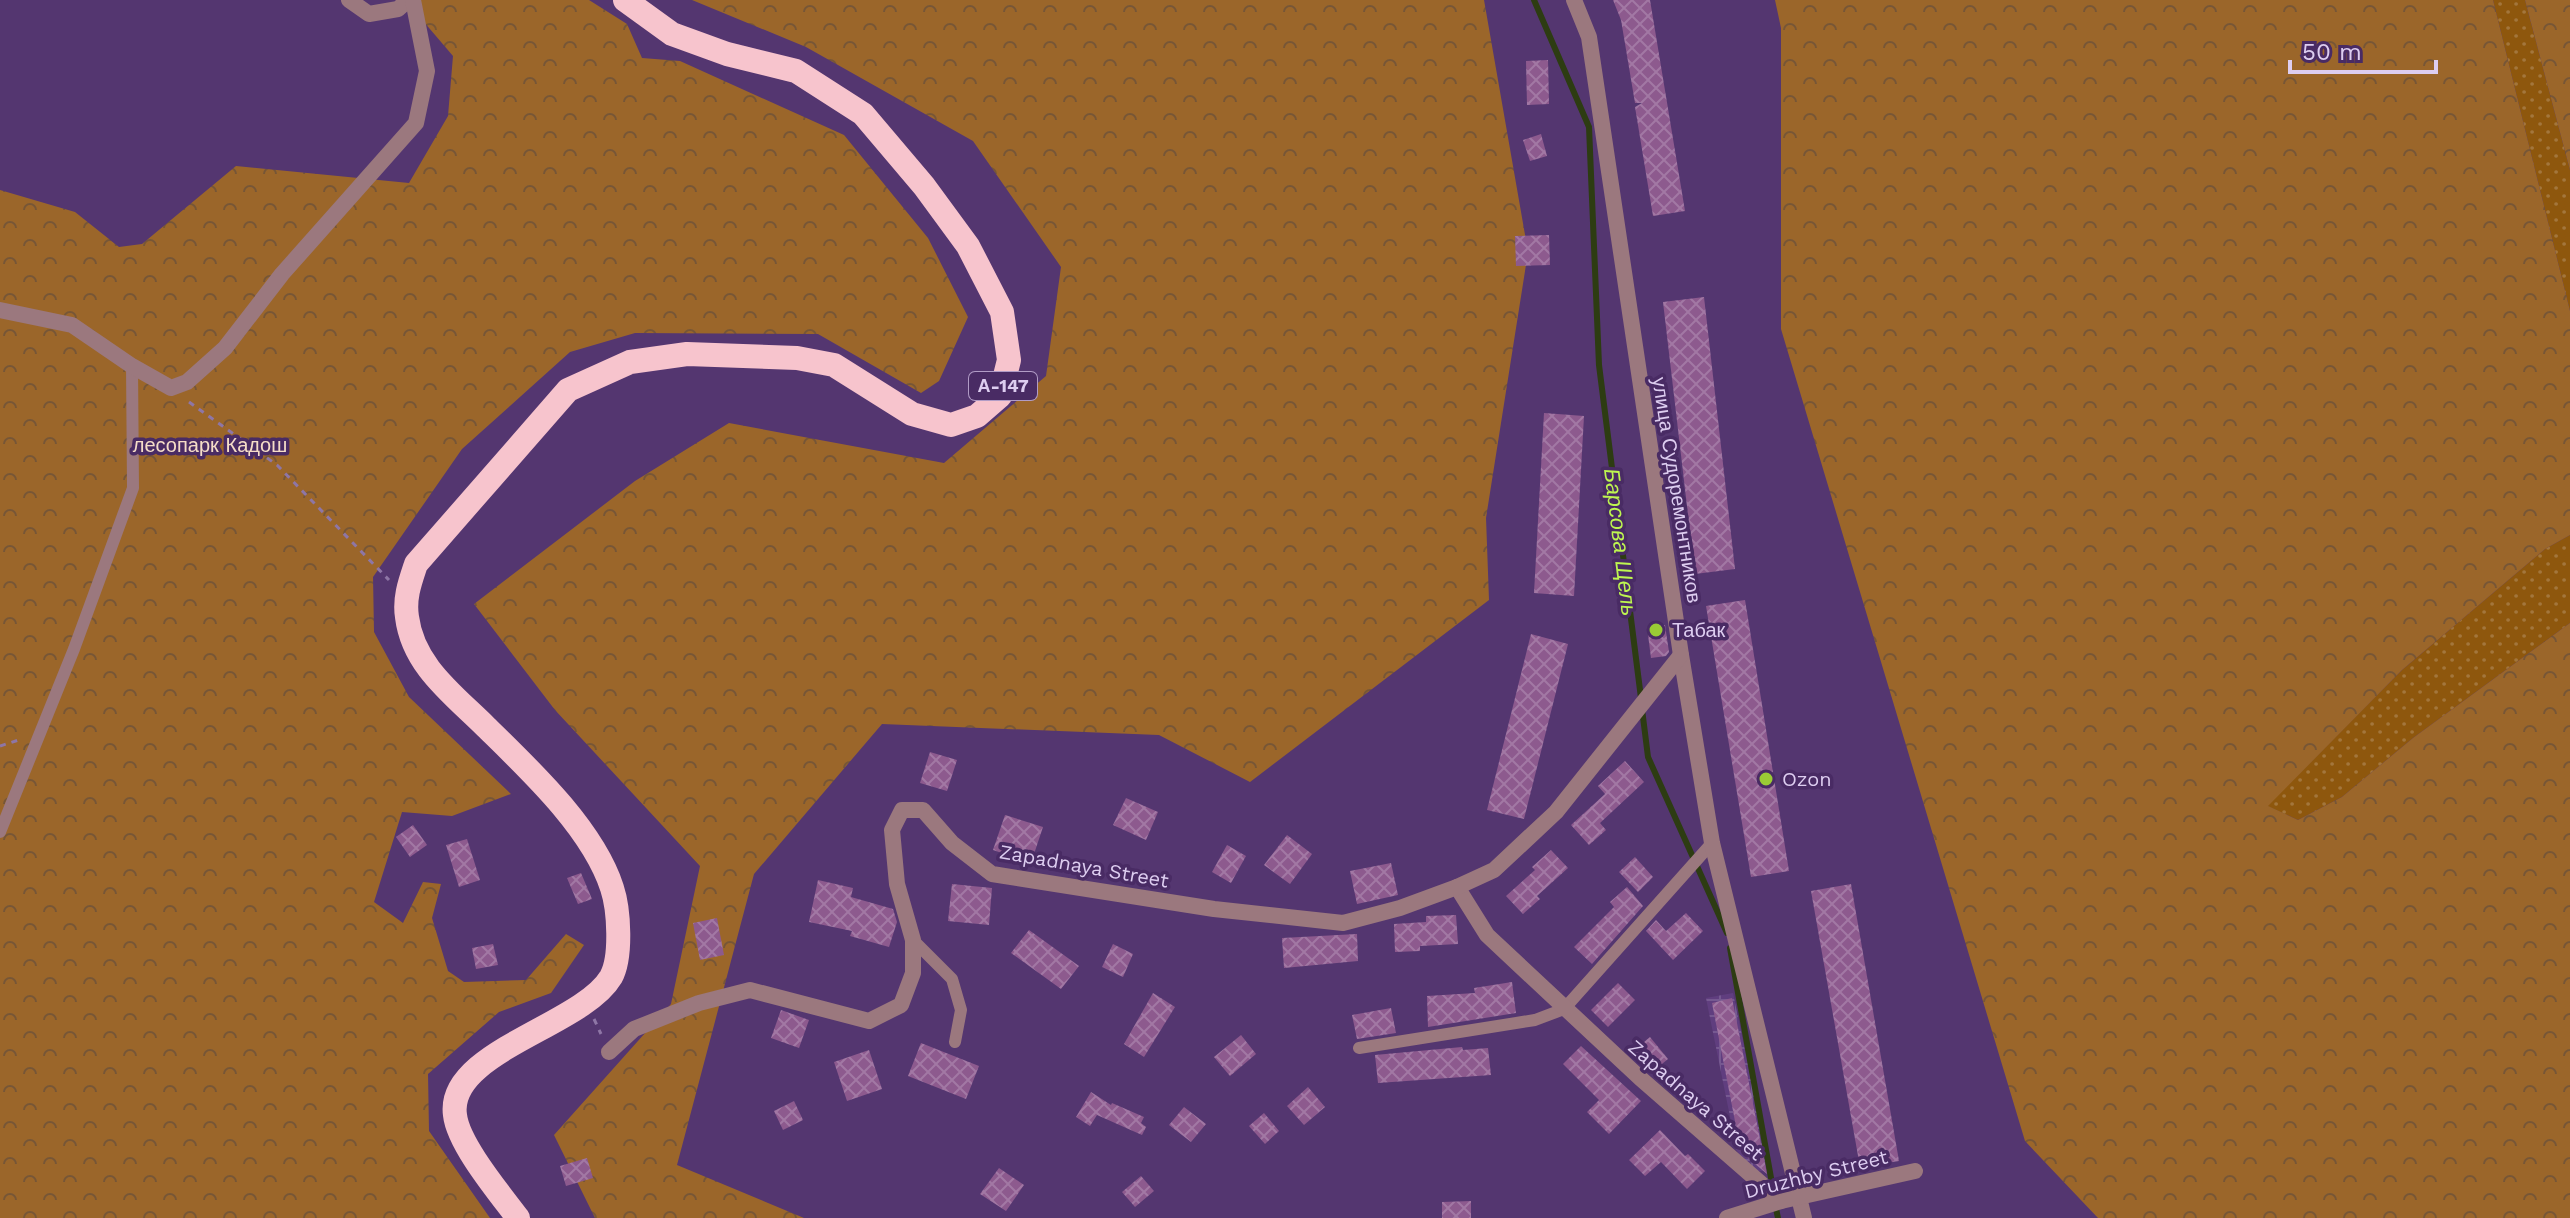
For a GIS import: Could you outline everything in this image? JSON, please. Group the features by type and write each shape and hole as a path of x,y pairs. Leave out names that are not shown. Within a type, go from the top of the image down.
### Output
{"highway":[{"name":"А-147","path":"518,1218 468,1147 454,1115 461,1086 492,1056 587,1003 612,976 620,933 612,888 588,839 486,726 442,687 419,654 407,620 406,597 416,564 568,390 630,362 687,354 797,358 834,365 912,414 951,425 977,416 1000,396 1009,360 1002,312 968,246 924,186 863,114 796,71 727,54 672,34 625,0"}],"street":[{"path":"0,310 72,325 171,388 187,382 225,348 282,274 416,123 427,71 411,0 398,9 369,14 349,0"},
{"name":"улица Судоремонтников","path":"1574,0 1589,37 1712,843 1804,1218"},
{"name":"Zapadnaya Street","path":"609,1052 634,1029 699,1003 750,990 869,1021 901,1005 913,973 913,940 897,884 892,830 902,810 923,810 952,843 992,874 1214,909 1343,923 1400,908 1457,887 1494,870 1556,812 1681,655"},
{"name":"Zapadnaya Street","path":"1457,887 1487,935 1564,1009 1781,1201"},
{"name":"Druzhby Street","path":"1727,1218 1781,1201 1915,1171"}],"lane":[{"path":"0,832 74,649 133,488 132,366"},
{"path":"1359,1048 1535,1020 1564,1009 1712,843"},
{"path":"913,940 952,979 961,1010 955,1042"}],"path":[{"path":"171,388 277,465 406,597"},
{"path":"587,1003 609,1052"}],"shaded area":[{"path":"2493,0 2525,0 2570,170 2570,311"},
{"path":"2570,535 2570,623 2413,738 2342,797 2298,820 2267,806 2402,670 2545,549"},
{"path":"1733,993 1770,1170 1753,1172 1737,1151 1706,998"}],"green space":[{"name":"лесопарк Кадош","path":"399,0 589,0 627,24 642,58 680,61 844,135 928,238 968,317 939,381 921,393 818,334 635,333 570,352 462,449 373,577 374,632 409,697 511,794 452,816 402,812 374,902 403,923 423,882 441,884 432,918 448,971 464,982 526,980 566,934 584,945 551,993 499,1012 428,1074 429,1131 490,1218 0,1218 0,190 75,212 119,247 142,244 236,166 409,183 448,116 453,56 412,8"},
{"path":"692,0 1484,0 1528,252 1486,518 1489,600 1250,782 1159,735 882,724 754,874 677,1165 804,1218 595,1218 554,1135 671,1004 700,866 555,710 474,604 635,481 729,423 944,463 1046,376 1061,267 973,141 806,47"},
{"path":"1775,0 2493,0 2570,311 2570,535 2545,549 2402,670 2268,806 2298,820 2342,797 2413,738 2570,623 2570,1218 2098,1218 2025,1141 1781,329 1781,28"},
{"path":"2525,0 2570,0 2570,170"}],"building":[{"path":"1613,0 1650,0 1685,211 1653,216 1635,107 1642,103 1635,103 1621,20"},
{"path":"1548,60 1549,104 1527,105 1526,61"},
{"path":"1541,134 1547,156 1530,161 1523,140"},
{"path":"1549,235 1550,265 1516,266 1515,236"},
{"path":"1704,297 1735,569 1695,574 1663,302"},
{"path":"1544,413 1584,416 1574,596 1534,593"},
{"path":"1745,600 1789,871 1751,877 1706,606"},
{"path":"1665,625 1669,652 1666,656 1651,658 1647,627"},
{"path":"1531,634 1568,644 1524,819 1487,810"},
{"path":"930,752 957,760 947,791 920,783"},
{"path":"1625,761 1644,782 1600,823 1606,830 1589,845 1571,825 1605,794 1598,786"},
{"path":"1126,798 1158,812 1146,840 1113,825"},
{"path":"1005,815 1043,827 1031,863 993,850"},
{"path":"413,825 427,845 410,857 396,837"},
{"path":"1287,835 1312,854 1290,884 1264,865"},
{"path":"467,839 480,880 459,887 446,845"},
{"path":"1227,845 1246,856 1231,883 1212,872"},
{"path":"1551,850 1568,868 1537,896 1540,899 1523,914 1506,896 1535,870 1532,867"},
{"path":"1635,857 1653,877 1638,892 1619,872"},
{"path":"1391,863 1398,895 1357,904 1350,871"},
{"path":"581,873 592,899 578,904 567,878"},
{"path":"818,880 853,888 851,897 893,909 897,922 889,947 850,936 852,931 809,922"},
{"path":"952,884 992,888 989,925 948,921"},
{"path":"1851,884 1899,1161 1860,1167 1811,891"},
{"path":"1627,887 1643,906 1592,964 1574,947 1614,907 1610,902"},
{"path":"1686,913 1703,931 1673,960 1646,931 1656,920 1666,931"},
{"path":"1456,915 1458,944 1420,946 1420,951 1395,952 1394,924 1426,922 1426,916"},
{"path":"717,918 724,955 700,960 693,923"},
{"path":"1029,930 1079,966 1061,989 1011,953"},
{"path":"1357,934 1358,961 1284,968 1282,938"},
{"path":"493,944 498,965 476,969 472,948"},
{"path":"1113,944 1133,954 1123,977 1102,967"},
{"path":"1512,982 1516,1013 1428,1027 1427,996 1475,993 1474,988"},
{"path":"1618,983 1635,1000 1608,1027 1591,1010"},
{"path":"1153,993 1175,1007 1144,1057 1124,1044"},
{"path":"1732,998 1767,1174 1741,1152 1712,1003"},
{"path":"1391,1008 1396,1033 1357,1039 1352,1015"},
{"path":"781,1010 809,1020 799,1048 771,1038"},
{"path":"1241,1035 1256,1054 1230,1076 1214,1057"},
{"path":"1650,1037 1668,1059 1651,1073 1632,1052"},
{"path":"921,1043 979,1066 966,1099 908,1076"},
{"path":"1581,1046 1641,1101 1609,1134 1587,1112 1599,1100 1563,1064"},
{"path":"1462,1047 1463,1050 1488,1048 1491,1075 1378,1083 1375,1055"},
{"path":"869,1050 882,1089 847,1101 834,1062"},
{"path":"1308,1087 1325,1107 1304,1125 1287,1106"},
{"path":"1091,1092 1111,1105 1144,1117 1141,1123 1146,1127 1142,1135 1097,1115 1090,1126 1076,1117"},
{"path":"794,1101 803,1120 783,1130 774,1111"},
{"path":"1184,1107 1206,1124 1191,1142 1169,1125"},
{"path":"1264,1113 1279,1131 1265,1144 1249,1126"},
{"path":"1660,1130 1705,1171 1687,1189 1661,1162 1645,1176 1629,1160"},
{"path":"587,1158 593,1178 566,1186 560,1166"},
{"path":"999,1168 1024,1185 1006,1211 980,1194"},
{"path":"1141,1176 1154,1191 1135,1207 1122,1192"},
{"path":"1471,1201 1471,1218 1442,1218 1442,1202"}],"waterway":[{"name":"Барсова Щель","path":"1534,0 1589,127 1599,365 1641,698"},
{"name":"Барсова Щель","path":"1642,709 1648,757 1727,933"},
{"name":"Барсова Щель","path":"1730,948 1773,1189"},
{"name":"Барсова Щель","path":"1775,1204 1778,1218"}],"place":[{"name":"Табак","path":"1656,630"},
{"name":"Ozon","path":"1766,779"}]}
